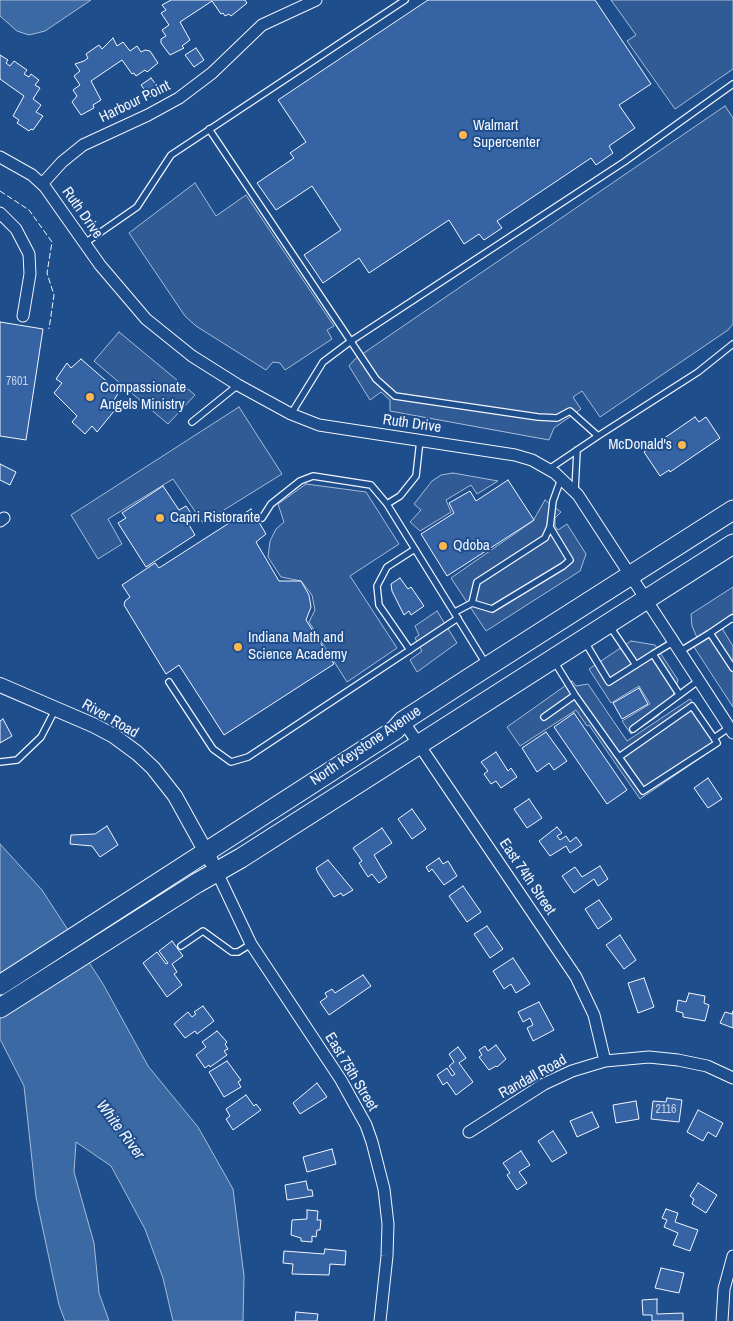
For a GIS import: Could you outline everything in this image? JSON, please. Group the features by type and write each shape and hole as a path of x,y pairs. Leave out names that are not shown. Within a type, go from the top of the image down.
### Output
{"main road":[{"name":"North Keystone Avenue","path":"0,1008 107,941 211,861 395,730 403,721 733,510"},
{"name":"North Keystone Avenue","path":"0,986 96,924 211,861 241,858 733,544"}],"street":[{"name":"Harbour Point","path":"42,184 62,162 83,145 148,115 179,98 212,73 262,25 316,0"},
{"name":"Ruth Drive","path":"0,157 32,175 42,184 122,293 152,324 192,356 238,385 291,414 319,425 515,455 549,469 561,478 574,492 698,681 732,729"},
{"path":"0,212 16,229 29,254 30,274 23,316"},
{"name":"River Road","path":"0,685 56,708 114,736 146,760 175,796 211,861"},
{"name":"East 74th Street","path":"403,721 576,977 594,1015 605,1061"},
{"name":"East 75th Street","path":"211,861 251,944 341,1080 366,1125 384,1190 388,1224 387,1256 380,1321"},
{"name":"Randall Road","path":"469,1132 554,1079 605,1061 649,1057 678,1060 707,1066 733,1078"},
{"path":"722,1321 724,1289 733,1256"}],"lane":[{"path":"85,243 137,207 171,155 405,0"},
{"path":"291,414 323,362 351,341 624,162 733,84"},
{"path":"209,129 376,379 396,396 538,417 557,418 570,411 598,436"},
{"path":"549,469 698,372 733,344"},
{"path":"192,422 238,385"},
{"path":"387,504 400,496 416,476 420,440"},
{"path":"574,492 577,450"},
{"path":"262,518 270,504 300,481 313,476 371,485 387,504 488,666"},
{"path":"472,603 477,582 545,538 550,527 553,501 561,478"},
{"path":"455,612 472,603 492,609 570,560 550,527"},
{"path":"410,650 379,605 377,586 387,567 415,549"},
{"path":"169,682 212,748 232,762 248,758 458,618"},
{"path":"583,640 610,682 653,654 710,633 733,619"},
{"path":"608,624 636,665"},
{"path":"710,633 733,668"},
{"path":"653,654 679,694"},
{"path":"553,659 575,695 643,791 717,743 692,706 619,757"},
{"path":"633,729 698,681"},
{"path":"544,717 575,695"},
{"path":"0,762 17,760 41,737 56,708"},
{"path":"714,738 732,729"},
{"path":"181,946 204,931 232,952 238,952 251,944"}],"shaded area":[{"path":"611,0 733,0 733,69 675,109 627,41 636,35"},
{"path":"725,106 733,118 733,324 728,330 600,417 582,391 573,397 581,409 554,428 549,440 390,411 390,400 381,392 370,400 349,366 355,359"},
{"path":"195,183 216,216 246,195 334,326 327,330 332,339 285,370 280,363 273,362 266,370 196,326 185,316 129,233"},
{"path":"119,332 195,395 168,424 94,361"},
{"path":"239,407 282,474 203,523 173,479 108,519 122,544 98,559 71,515"},
{"path":"453,473 498,481 477,494 471,485 446,500 451,512 420,531 410,522 421,510 414,504 432,481 441,475"},
{"path":"306,484 366,492 399,544 350,576 397,648 347,682 309,622 315,610 312,595 301,581 281,577 268,557 270,541 276,529 284,522 278,504"},
{"path":"545,500 561,512 555,518 555,526 558,530 567,524 586,554 580,571 486,631 451,578 533,521"},
{"path":"733,587 733,615 723,624 723,630 733,646 733,707 692,644 698,640 692,626 691,614"},
{"path":"437,611 457,643 417,672 410,660 422,651 415,638 419,635 415,626"},
{"path":"631,641 655,645 678,680 672,699 658,716 631,734 622,721 650,704 639,686 611,703 589,669"},
{"path":"572,681 576,686 588,684 627,741 690,699 721,744 640,799 589,725 587,726 576,710 520,746 507,727"}],"water":[{"path":"0,0 91,0 45,31 29,35 17,31 0,16"},
{"name":"White River","path":"0,844 42,890 103,984 148,1066 198,1127 233,1189 244,1276 243,1321 173,1321 163,1278 145,1229 111,1166 76,1142 74,1172 94,1243 99,1293 109,1321 65,1321 59,1305 36,1197 24,1086 0,1039"}],"building":[{"path":"171,0 245,0 247,3 231,16 229,14 225,16 223,13 221,14 212,1 180,22 190,40 182,46 184,48 170,55 161,43 161,39 166,36 162,30 169,25 161,13 166,10 162,5"},
{"name":"Walmart Supercenter","path":"428,0 595,0 651,84 619,105 635,128 609,146 613,153 596,165 591,158 497,221 502,228 484,240 479,234 464,244 449,220 369,273 359,258 323,283 304,255 341,230 312,186 276,210 257,183 294,158 290,153 306,142 278,100"},
{"path":"113,38 117,46 123,42 130,51 137,46 141,52 145,50 150,51 158,63 147,72 145,70 136,76 134,73 132,74 122,60 91,81 101,100 93,105 94,108 81,115 72,102 77,96 73,90 80,85 74,76 80,71 75,64 88,58 86,54 99,45 102,49"},
{"path":"196,48 204,60 194,67 185,55"},
{"path":"0,55 8,60 6,63 10,66 14,61 27,70 24,74 29,77 31,74 39,80 35,85 40,88 33,99 41,105 36,112 43,116 33,130 29,131 17,123 19,120 13,116 24,96 0,79"},
{"path":"151,78 160,90 150,97 141,85"},
{"path":"0,322 43,329 26,440 0,436"},
{"path":"81,359 119,392 114,400 119,405 97,432 92,426 85,434 72,422 77,416 54,393 62,383 56,379 67,363 71,368"},
{"name":"McDonald's","path":"695,417 699,422 706,417 720,438 670,472 669,470 660,476 644,452"},
{"path":"0,464 16,472 10,485 0,480"},
{"path":"508,480 534,520 447,576 421,534 454,513 449,503 470,491 476,501"},
{"path":"163,486 179,510 186,506 195,519 188,523 195,535 146,567 118,523 126,518 122,513"},
{"path":"251,509 266,534 256,542 279,581 301,581 309,595 311,607 306,620 334,664 224,735 179,665 166,674 124,605 125,601 130,597 122,585 155,563 159,568"},
{"path":"400,578 408,589 411,587 424,606 411,615 409,611 404,615 392,591 391,584"},
{"path":"639,688 648,704 622,719 613,703"},
{"path":"574,713 627,790 607,804 554,727"},
{"path":"3,719 12,736 0,743 0,721"},
{"path":"546,732 567,761 554,770 549,763 537,772 522,748"},
{"path":"496,752 508,771 511,768 517,777 501,788 496,781 491,784 484,774 488,771 481,762"},
{"path":"708,778 722,799 708,808 694,788"},
{"path":"529,799 542,818 527,828 514,809"},
{"path":"412,809 426,829 412,839 398,819"},
{"path":"107,826 118,845 100,857 92,846 70,844 71,835 95,834"},
{"path":"557,827 562,833 557,836 560,840 566,836 570,842 576,837 582,845 570,853 566,846 550,856 539,841"},
{"path":"382,828 392,843 374,855 387,877 379,883 372,874 368,877 359,863 362,861 353,848"},
{"path":"439,858 443,864 448,861 457,876 444,885 432,869 429,872 426,867"},
{"path":"328,860 353,890 343,896 341,893 334,897 316,868"},
{"path":"600,866 608,879 598,886 594,879 574,893 562,876 575,867 582,877"},
{"path":"463,886 481,912 467,922 449,896"},
{"path":"599,900 612,919 598,929 585,909"},
{"path":"487,926 503,949 490,958 474,934"},
{"path":"620,935 636,960 624,969 606,945"},
{"path":"172,941 183,956 172,964 177,972 174,974 182,985 167,997 143,963 157,952 166,964 168,963 159,951"},
{"path":"513,958 530,984 516,993 511,984 504,989 493,971"},
{"path":"363,975 371,986 329,1015 320,1002 327,997 325,993 332,989 335,993"},
{"path":"644,978 654,1007 638,1013 628,983"},
{"path":"689,993 705,996 704,1003 709,1005 705,1021 683,1017 683,1013 676,1011 678,1000 686,1002"},
{"path":"539,1002 554,1030 533,1041 527,1028 533,1025 530,1018 523,1022 518,1012"},
{"path":"203,1006 214,1021 197,1034 195,1031 185,1038 174,1024 188,1012 192,1017 196,1014 194,1012"},
{"path":"733,1011 733,1028 720,1023 725,1012 732,1014"},
{"path":"217,1031 227,1042 225,1044 228,1049 224,1051 227,1055 210,1067 209,1065 205,1068 196,1055 206,1047 202,1042"},
{"path":"496,1045 506,1059 497,1067 489,1070 479,1057 482,1055 479,1050 485,1046 488,1051"},
{"path":"458,1047 466,1058 459,1063 473,1082 456,1095 447,1082 443,1085 437,1075 447,1068 452,1076 455,1074 449,1066 454,1062 449,1054"},
{"path":"227,1061 241,1080 238,1082 241,1087 224,1097 209,1072"},
{"path":"317,1083 327,1097 300,1114 293,1103"},
{"path":"246,1095 254,1106 256,1104 261,1110 233,1130 226,1119 230,1116 226,1109"},
{"path":"667,1098 682,1100 679,1122 651,1119 653,1101 666,1102"},
{"path":"636,1101 639,1119 616,1123 613,1105"},
{"path":"698,1110 723,1123 716,1137 708,1132 703,1141 687,1132"},
{"path":"592,1112 599,1127 577,1137 570,1121"},
{"path":"553,1131 567,1153 552,1162 538,1141"},
{"path":"332,1149 336,1164 307,1172 303,1157"},
{"path":"521,1151 530,1165 519,1172 527,1183 517,1190 507,1175 510,1173 503,1163"},
{"path":"306,1181 308,1190 312,1190 313,1196 287,1200 285,1185"},
{"path":"698,1183 717,1195 706,1213 692,1204 694,1199 690,1196"},
{"path":"666,1209 678,1213 675,1222 698,1230 690,1251 673,1245 678,1233 664,1227 667,1220 662,1218"},
{"path":"307,1210 318,1211 317,1220 321,1220 320,1230 317,1230 316,1237 312,1236 312,1242 301,1241 301,1238 291,1235 292,1220 307,1219"},
{"path":"325,1249 346,1251 345,1265 330,1264 329,1275 292,1274 293,1264 283,1263 284,1251 324,1254"},
{"path":"661,1268 684,1273 679,1293 655,1288"},
{"path":"657,1299 657,1314 683,1313 683,1321 652,1321 652,1315 643,1315 642,1300"},
{"path":"296,1312 318,1314 317,1321 295,1321"}],"fence":[{"path":"0,191 29,210 52,242 47,273 54,295 49,329"}],"place":[{"name":"Walmart Supercenter","path":"463,135"},
{"name":"Compassionate Angels Ministry","path":"90,397"},
{"name":"McDonald's","path":"682,445"},
{"name":"Capri Ristorante","path":"160,518"},
{"name":"Qdoba","path":"443,546"},
{"name":"Indiana Math and Science Academy","path":"238,647"}]}
